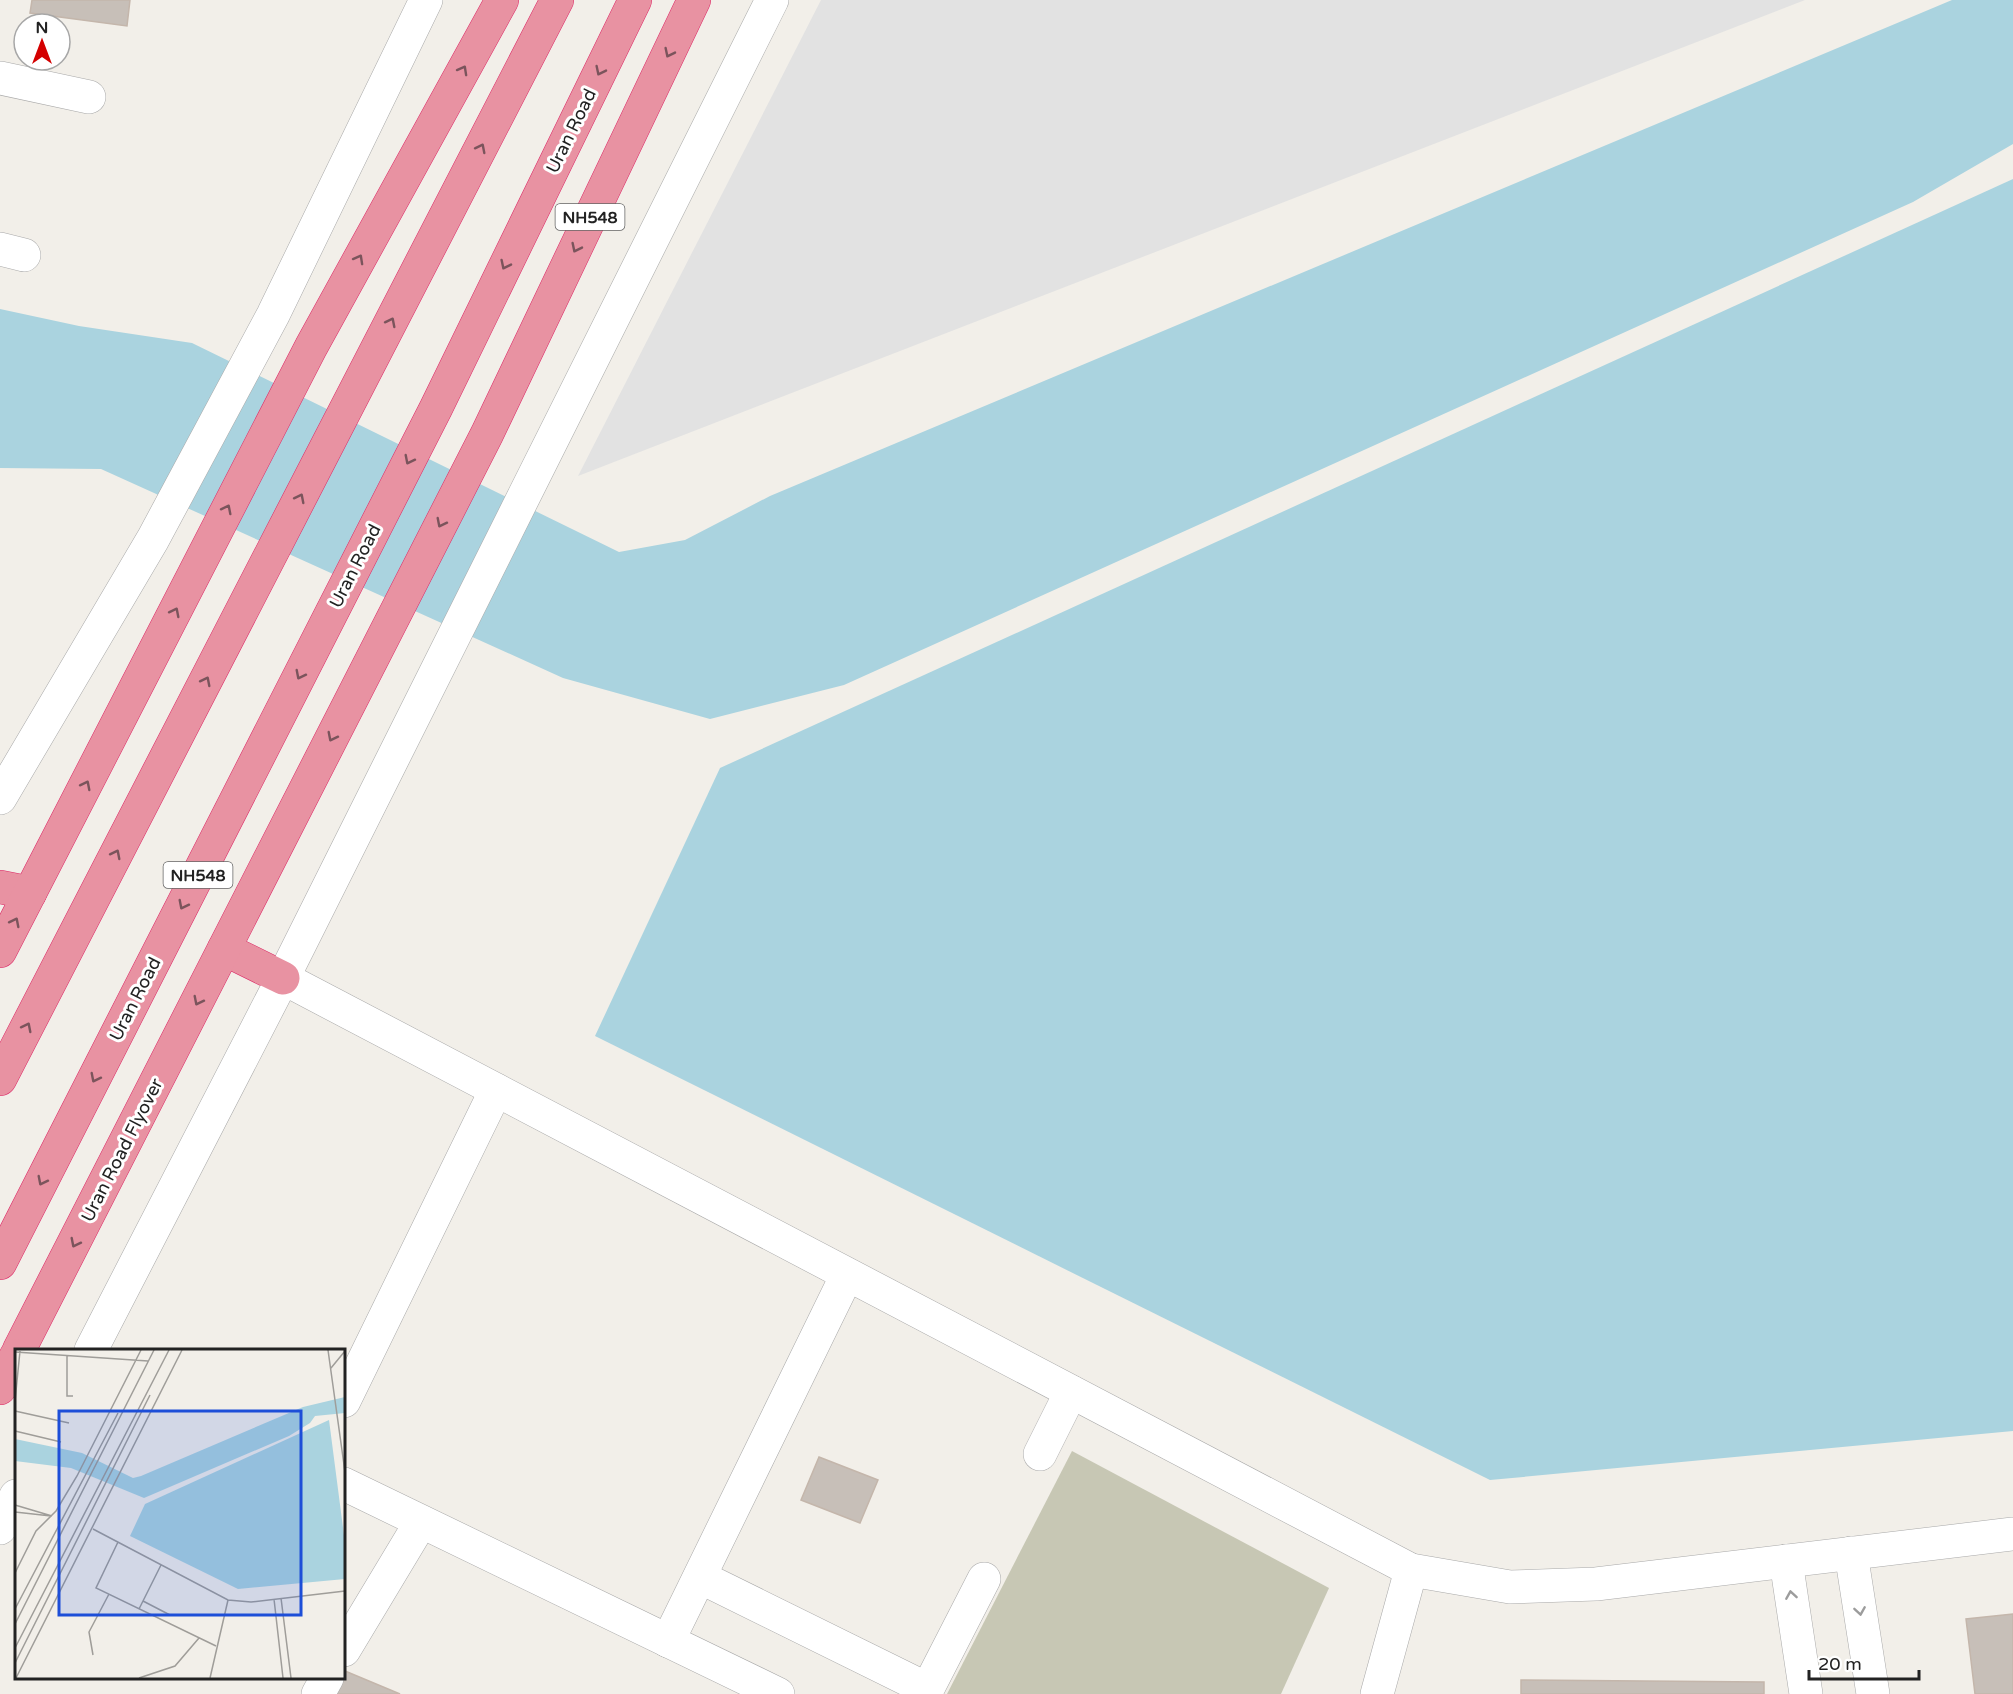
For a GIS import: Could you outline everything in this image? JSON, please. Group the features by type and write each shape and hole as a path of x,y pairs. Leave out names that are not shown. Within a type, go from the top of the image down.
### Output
{"highway":[{"path":"0,951 15,890 201,561 311,347 502,0"},
{"path":"0,1079 557,0"},
{"name":"Uran Road","path":"0,1263 435,408 635,0"},
{"name":"NH548","path":"224,949 487,434 694,0"},
{"path":"224,949 283,978"},
{"name":"Uran Road Flyover","path":"20,1349 224,949"},
{"path":"0,1388 15,1358"}],"street":[{"path":"0,798 153,539 273,315 426,0"},
{"path":"92,1349 283,978 772,0"},
{"path":"0,78 89,97"},
{"path":"283,978 1411,1570 1510,1587 1596,1584 2013,1534"},
{"path":"345,1399 496,1090"},
{"path":"668,1641 847,1275"},
{"path":"1040,1454 1071,1392"},
{"path":"345,1484 778,1694"},
{"path":"0,1528 15,1498"},
{"path":"345,1648 421,1522"},
{"path":"1851,1553 1873,1694"},
{"path":"1786,1561 1806,1694"},
{"path":"1377,1694 1411,1570"},
{"path":"700,1577 926,1692 984,1579"},
{"path":"318,1694 326,1679"}],"shaded area":[{"path":"821,0 1805,0 578,476"},
{"path":"1072,1451 1329,1588 1281,1694 947,1694"}],"water":[{"path":"1952,0 2013,0 2013,144 1913,202 844,685 710,719 563,678 101,469 0,468 0,309 79,326 192,343 619,552 685,540 770,496"},
{"path":"2013,179 2013,1431 1490,1480 595,1036 720,768"}],"building":[{"path":"32,0 130,0 127,26 72,19 72,12 30,12"},
{"path":"819,1457 878,1480 860,1523 801,1500"},
{"path":"2013,1614 2013,1694 1975,1694 1966,1619"},
{"path":"345,1671 400,1694 336,1694 342,1679 345,1679"},
{"path":"1521,1680 1764,1682 1764,1694 1521,1694"}]}
